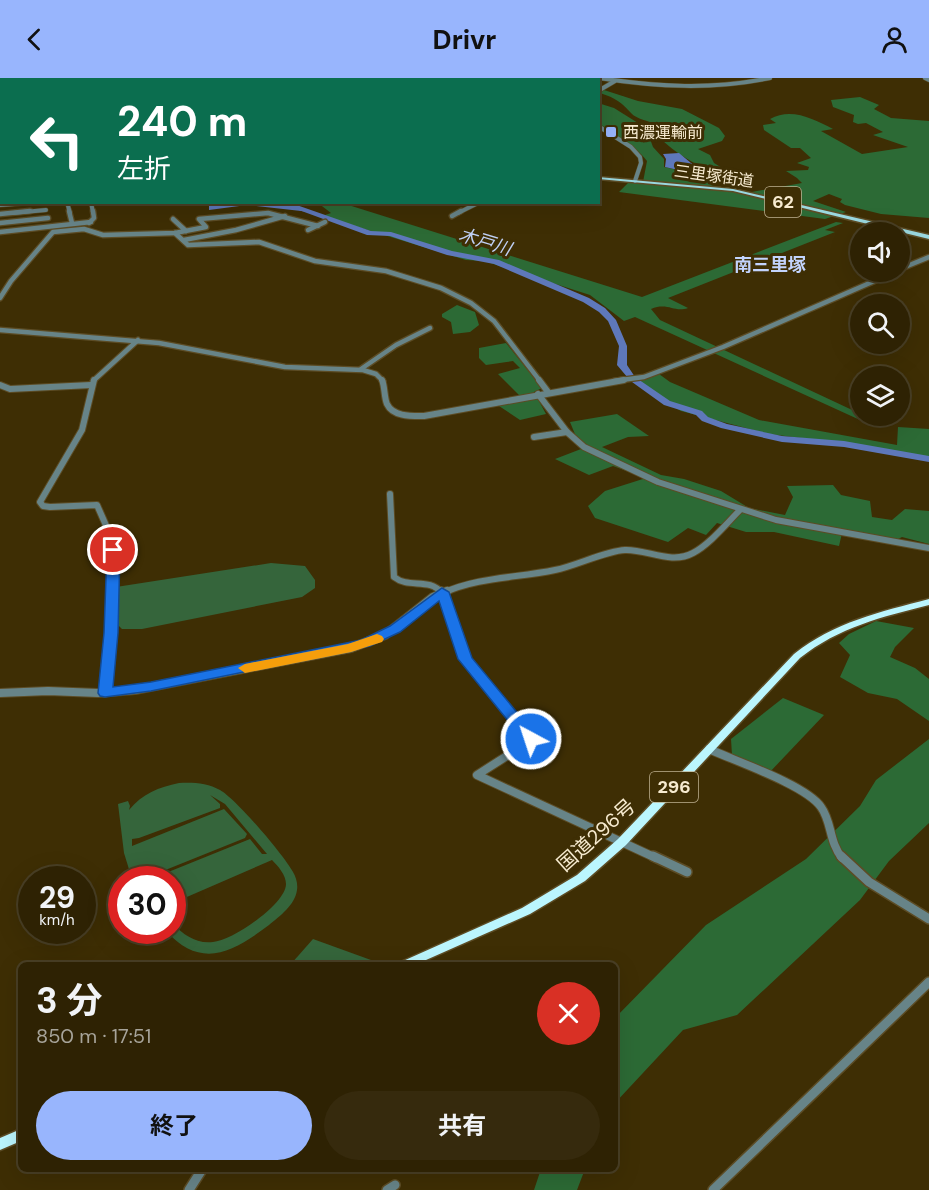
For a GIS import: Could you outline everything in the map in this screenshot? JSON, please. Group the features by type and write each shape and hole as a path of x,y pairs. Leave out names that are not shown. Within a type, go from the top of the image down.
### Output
{"highway":[{"name":"国道296号","path":"411,962 546,901 581,878 622,842 797,656 817,639 855,623 929,602"},
{"path":"0,1144 18,1136"}],"main road":[{"name":"三里塚街道","path":"600,178 733,190 929,237"}],"street":[{"path":"600,78 686,89 723,87 770,78"},
{"path":"925,78 929,80"},
{"path":"600,90 615,81"},
{"path":"600,127 631,146 640,156 641,164 635,181"},
{"path":"44,204 50,226"},
{"path":"67,204 72,223"},
{"path":"91,204 93,220"},
{"path":"452,216 476,204"},
{"path":"0,214 46,210"},
{"path":"0,298 50,234 84,229 103,234 175,233 206,227 199,219 268,213 318,226"},
{"path":"244,215 255,225"},
{"path":"184,240 236,230 285,216"},
{"path":"222,217 236,230"},
{"path":"0,223 48,218"},
{"path":"173,219 186,231"},
{"path":"0,232 93,220"},
{"path":"84,229 93,220"},
{"path":"308,230 325,222"},
{"path":"175,233 188,245 194,246 259,242 315,261 358,265 407,276 455,294 494,321 548,392"},
{"path":"910,265 929,256"},
{"path":"0,330 138,340 283,367 361,369 384,379 386,406 393,412 407,416 441,413 567,388 644,377 723,347 872,282"},
{"path":"361,369 396,345 430,328"},
{"path":"105,693 111,633 112,539 97,505 50,507 43,506 40,502 82,430 91,385 101,372 138,340"},
{"path":"0,385 14,389 91,385"},
{"path":"538,394 567,432 584,447 658,482 776,520 929,548"},
{"path":"534,437 567,432"},
{"path":"390,494 394,577 405,584 428,582 442,592 465,659 531,739 477,775 687,872"},
{"path":"0,693 48,691 105,693 135,690 358,645 385,635 442,592 463,584 547,572 625,550 668,557 687,555 711,538 740,510"},
{"path":"709,749 809,794 821,803 827,813 833,843 844,860 862,876 929,919"},
{"path":"712,1190 929,982"},
{"path":"189,1190 200,1172"}],"green space":[{"path":"604,90 638,101 682,109 719,128 725,136 722,141 698,149 710,155 714,163 742,180 713,184 714,187 746,193 802,183 786,171 808,170 809,167 797,163 811,158 800,148 791,148 764,130 763,125 776,123 770,119 794,114 818,122 833,129 821,131 862,154 908,147 873,135 883,132 866,123 853,122 854,115 833,107 831,100 860,97 879,105 874,109 891,118 929,121 929,218 881,214 845,205 840,202 842,199 829,194 813,201 846,212 825,219 619,192 628,183 643,182 647,161 600,123 600,104 614,108 646,128 653,147 664,159 664,167 709,177 717,175 672,148 659,137 662,130 659,127 636,117 618,101 600,93"},
{"path":"319,204 345,204 642,297 836,222 843,223 825,230 835,232 668,298 688,308 657,307 651,309 660,320 850,409 850,415 635,317 624,321 590,295 484,261 466,260 322,216 331,213"},
{"path":"457,305 475,312 479,325 470,332 453,334 451,322 442,317 442,314"},
{"path":"506,343 542,388 534,392 546,414 520,420 499,406 523,399 498,374 520,368 513,361 486,365 479,358 479,348"},
{"path":"659,374 670,382 759,420 897,445 898,427 929,429 929,457 769,434 681,411 652,395 640,380"},
{"path":"617,414 649,436 628,437 602,447 661,475 684,479 721,491 749,508 785,515 793,497 787,486 833,485 841,495 870,501 872,517 892,520 905,509 929,511 929,544 902,537 896,540 881,540 843,529 839,546 774,532 746,532 717,523 706,535 688,528 668,542 595,518 588,506 605,491 646,478 613,466 589,475 555,459 581,449 570,422"},
{"path":"271,563 305,566 315,580 315,588 302,597 142,629 122,629 116,623 115,597 119,592 116,591 116,587"},
{"path":"876,621 914,628 895,647 890,657 915,668 929,679 929,721 897,699 868,693 840,677 850,655 839,643 849,634"},
{"path":"783,698 824,715 768,774 732,755 731,739"},
{"path":"929,739 929,823 889,861 860,900 737,1015 683,1030 618,1100 618,1015 706,925 806,859 860,806 876,780"},
{"path":"179,783 195,783 220,790 248,815 294,874 297,888 290,905 269,925 229,949 217,953 204,953 191,950 181,944 186,944 186,935 207,942 222,940 257,920 284,892 285,877 272,860 186,897 186,866 183,866 250,839 262,854 267,854 225,804 210,795 220,804 220,808 132,839 132,846 224,809 247,834 245,838 175,866 128,866 124,853 118,804 128,801 129,810 151,792"},
{"path":"313,939 376,962 293,962"},
{"path":"540,1172 584,1172 577,1190 534,1190"}],"water":[{"path":"679,153 691,163 715,175 709,177 665,167 666,159 663,154"},
{"path":"214,204 297,204 310,212 247,205 209,210 209,206"}],"waterway":[{"name":"木戸川","path":"286,204 370,233 391,234 450,253 496,262 586,300 602,310 612,320 623,346 622,365 631,376"},
{"name":"木戸川","path":"635,380 667,403 699,413 705,419 724,426 782,439 844,444 929,459"}],"slow traffic":[{"path":"245,668 351,648 377,639"}],"place":[{"name":"西濃運輸前","path":"611,132"}],"district":[{"name":"南三里塚","path":"770,265"}],"route":[{"path":"113,550 111,633 105,693 135,690 351,648 395,629 442,592 465,659 531,739"}]}
